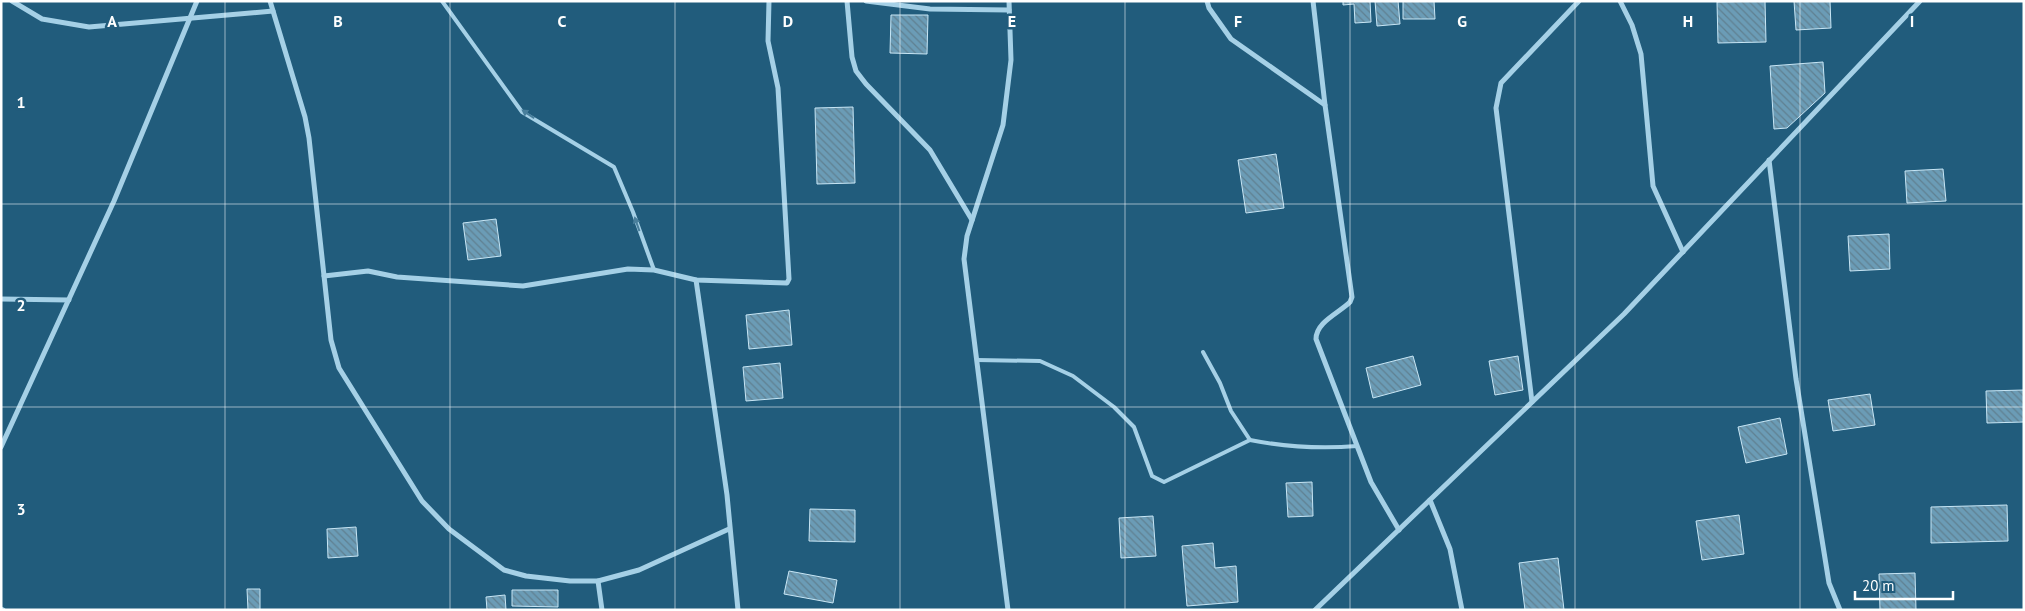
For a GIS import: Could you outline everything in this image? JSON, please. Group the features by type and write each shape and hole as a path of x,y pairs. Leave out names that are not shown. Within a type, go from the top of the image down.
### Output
{"street":[{"path":"12,1 42,19 89,27 274,11"},
{"path":"1,447 114,201 197,1"},
{"path":"270,1 305,117 330,340 339,368 422,500 449,528 504,570 526,576 570,581 598,581 639,570 730,529"},
{"path":"324,276 368,271 397,277 523,286 628,269 654,270 696,280 784,284 789,279 778,88 768,41 769,1"},
{"path":"847,1 852,57 856,71 866,84 930,150 972,220"},
{"path":"866,1 930,9 1009,10"},
{"path":"1008,610 964,259 967,236 1003,125 1011,60 1009,1"},
{"path":"1207,1 1209,8 1231,38 1325,105"},
{"path":"1313,1 1325,105 1352,297 1350,302 1320,325 1316,333 1316,339 1371,482 1399,530"},
{"path":"1532,402 1496,108 1502,83 1579,1"},
{"path":"1620,1 1632,25 1641,54 1653,186 1683,252"},
{"path":"1314,610 1624,314 1920,1"},
{"path":"1769,160 1797,389 1829,583 1840,610"},
{"path":"696,280 727,495 738,610"},
{"path":"1,299 69,300"},
{"path":"1430,500 1450,549 1462,610"},
{"path":"598,581 602,610"}],"lane":[{"path":"442,1 522,112 614,167 654,270"},
{"path":"1204,352 1220,383 1230,411 1250,440"},
{"path":"977,360 1040,361 1073,376 1114,407 1134,427 1152,476 1164,482 1250,440 1282,446 1328,448 1357,446"}],"building":[{"path":"1343,1 1370,1 1371,22 1355,23 1354,4 1343,5"},
{"path":"1375,1 1398,1 1400,24 1377,26"},
{"path":"1403,1 1434,1 1435,19 1403,19"},
{"path":"1765,1 1766,42 1718,43 1717,2"},
{"path":"1794,1 1830,1 1831,28 1796,30"},
{"path":"891,15 928,15 927,54 890,53"},
{"path":"1823,62 1825,93 1787,128 1774,129 1770,66"},
{"path":"853,107 855,183 817,184 815,108"},
{"path":"1276,154 1284,208 1246,213 1238,160"},
{"path":"1943,169 1946,201 1907,203 1905,171"},
{"path":"496,219 501,256 468,260 463,223"},
{"path":"1889,234 1890,269 1850,271 1848,236"},
{"path":"789,310 792,345 749,349 746,315"},
{"path":"1413,356 1421,385 1373,398 1366,368"},
{"path":"1518,356 1523,390 1495,395 1489,361"},
{"path":"780,363 783,398 746,401 743,367"},
{"path":"2024,390 2024,422 1987,423 1986,391"},
{"path":"1870,394 1875,425 1833,431 1828,400"},
{"path":"1780,418 1787,454 1746,463 1738,427"},
{"path":"1312,482 1313,516 1288,517 1286,483"},
{"path":"2007,505 2008,541 1931,543 1931,507"},
{"path":"810,509 855,510 855,542 809,541"},
{"path":"1739,515 1744,554 1702,560 1696,521"},
{"path":"1153,516 1156,556 1121,558 1119,518"},
{"path":"356,527 358,556 328,558 327,529"},
{"path":"1213,543 1215,568 1236,566 1238,602 1187,606 1182,546"},
{"path":"1558,558 1564,610 1525,610 1519,563"},
{"path":"789,571 837,580 833,603 784,594"},
{"path":"1915,573 1916,610 1880,610 1879,574"},
{"path":"247,589 260,589 260,610 248,610"},
{"path":"512,590 558,590 558,607 512,606"},
{"path":"505,595 506,610 487,610 486,597"}]}
